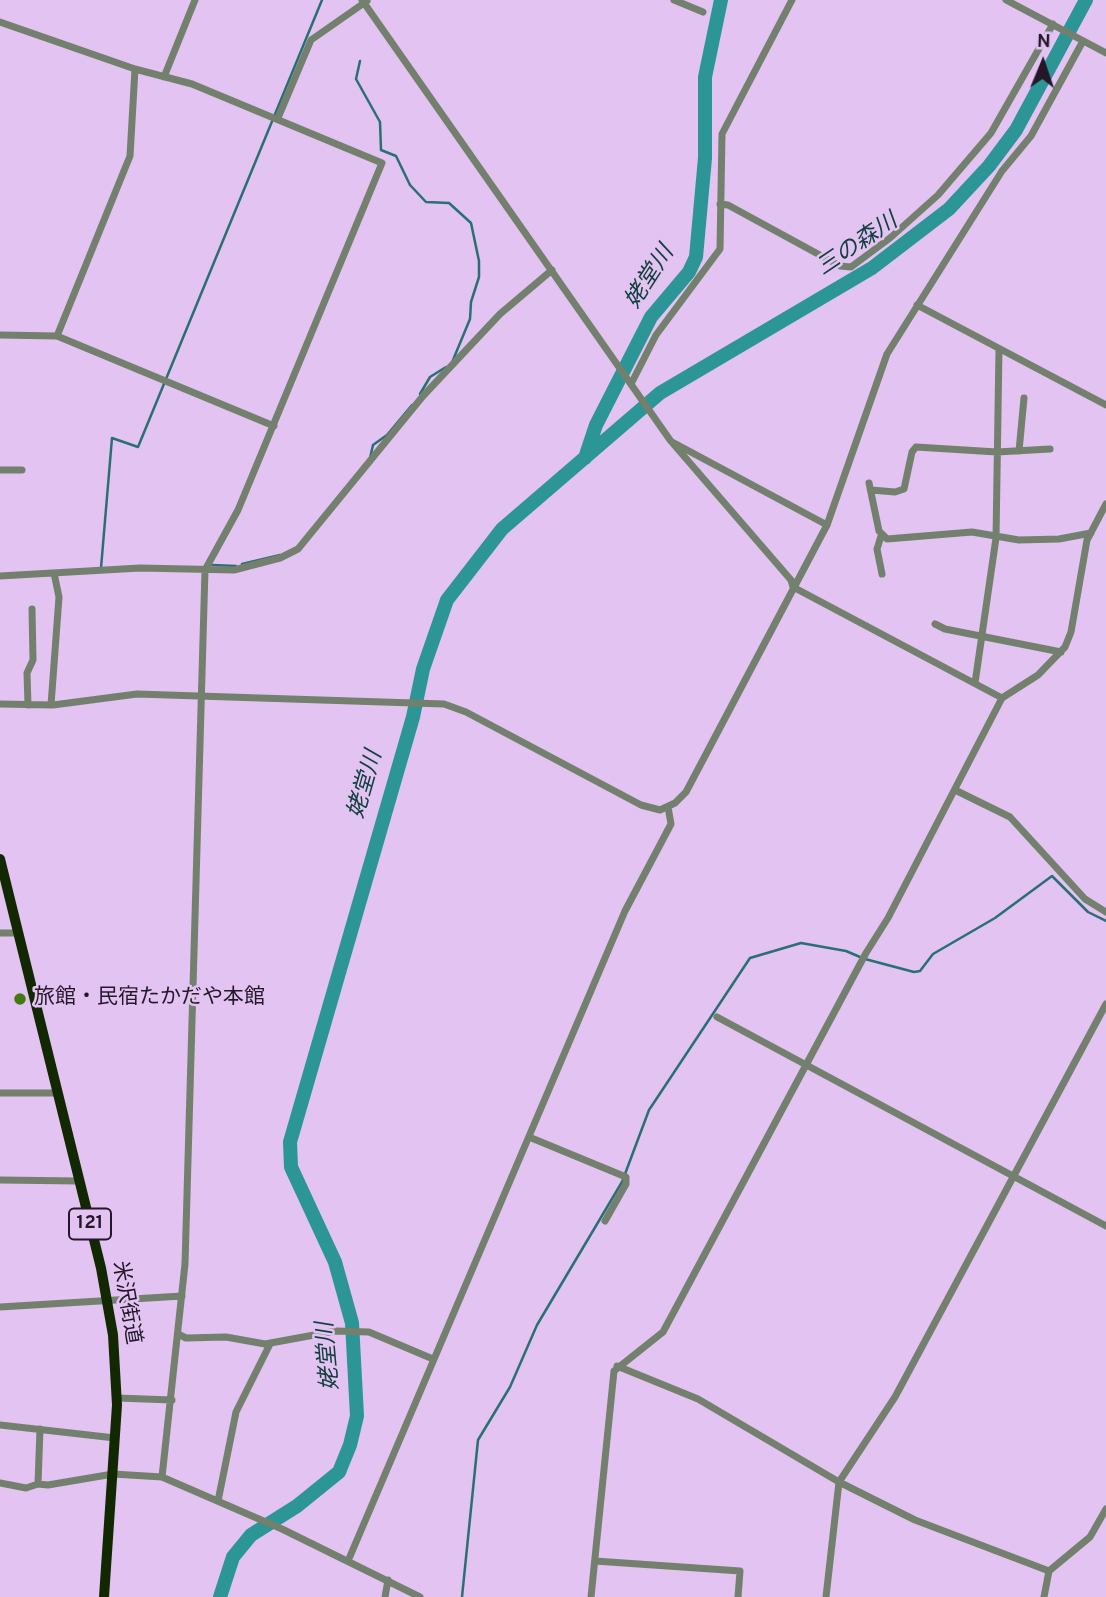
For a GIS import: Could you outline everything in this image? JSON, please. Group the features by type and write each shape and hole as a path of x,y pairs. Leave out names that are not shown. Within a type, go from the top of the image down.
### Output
{"highway":[{"name":"米沢街道","path":"0,859 107,1300 117,1398 104,1597"}],"street":[{"path":"164,77 195,0"},
{"path":"674,0 703,12"},
{"path":"630,382 656,335 720,249 722,134 792,0"},
{"path":"1006,0 1106,52"},
{"path":"278,118 311,40 365,1 673,443 791,580 793,587 1002,698"},
{"path":"0,22 135,69 192,84 382,163 238,510 205,570 195,982 182,1296 162,1477"},
{"path":"720,204 728,205 840,266 850,268 916,216 960,169 991,132 1055,25"},
{"path":"0,704 51,705 137,694 434,703 456,707 650,809 668,807 686,792 827,525 887,354 1002,171 1031,136 1080,39"},
{"path":"57,336 130,156 135,69"},
{"path":"0,576 140,568 241,569 280,558 302,547 429,390 500,314 552,270"},
{"path":"916,305 1106,405"},
{"path":"0,335 57,336 274,426"},
{"path":"975,683 996,538 999,349"},
{"path":"1019,451 1024,398"},
{"path":"673,443 827,525"},
{"path":"882,574 877,549 881,536 870,486 895,492 904,489 912,452 916,447 997,452 1050,449"},
{"path":"0,470 22,470"},
{"path":"591,1597 612,1381 617,1366 663,1332 1002,698 1038,675 1061,652 1071,632 1091,533 1106,504"},
{"path":"881,536 889,540 913,539 972,532 996,538 1059,539 1091,533"},
{"path":"51,705 59,597 54,573"},
{"path":"27,705 27,673 33,660 32,609"},
{"path":"935,624 1061,652"},
{"path":"955,790 1010,817 1085,899 1106,912"},
{"path":"348,1560 625,911 671,824 668,807"},
{"path":"0,933 18,933"},
{"path":"826,1597 839,1482 895,1397 1106,1004"},
{"path":"717,1017 1106,1226"},
{"path":"0,1093 57,1093"},
{"path":"529,1137 626,1177 626,1184 605,1221"},
{"path":"0,1180 79,1181"},
{"path":"0,1307 182,1296"},
{"path":"178,1334 186,1338 226,1337 270,1344 341,1332 369,1332 433,1359"},
{"path":"218,1501 236,1412 270,1344"},
{"path":"617,1366 698,1399 839,1482 932,1527 1048,1571"},
{"path":"117,1398 172,1400"},
{"path":"0,1425 115,1437"},
{"path":"38,1484 40,1429"},
{"path":"0,1483 26,1488 113,1474 162,1477 282,1529 420,1597"},
{"path":"1044,1597 1048,1571 1090,1537 1106,1508"},
{"path":"595,1561 740,1570 738,1597"},
{"path":"385,1597 388,1580"}],"waterway":[{"path":"101,568 112,438 138,447 322,0"},
{"name":"姥堂川","path":"585,458 596,425 651,317 689,272 696,257 705,158 705,77 721,0"},
{"name":"姥堂川","path":"220,1597 233,1557 251,1535 297,1506 339,1472 350,1445 357,1416 352,1323 335,1262 291,1167 290,1142 413,717 423,669 447,600 502,529 660,393 872,268 949,209 989,166 1016,130 1086,0"},
{"path":"360,61 356,79 380,122 381,150 396,156 410,185 426,202 449,203 471,223 479,261 479,277 471,302 470,319 453,360"},
{"path":"420,394 430,377 446,367"},
{"path":"370,458 373,445 387,435 412,405"},
{"path":"242,564 280,555"},
{"path":"212,565 236,566"},
{"path":"865,959 914,972 920,971 933,954 995,918 1052,876 1088,912 1106,921"},
{"path":"462,1597 478,1440 510,1387 537,1325 622,1182 649,1110 750,958 801,943 846,951 860,957"}],"place":[{"name":"旅館・民宿たかだや本館","path":"20,999"}],"water label":[{"name":"三の森川","path":"858,246"}]}
